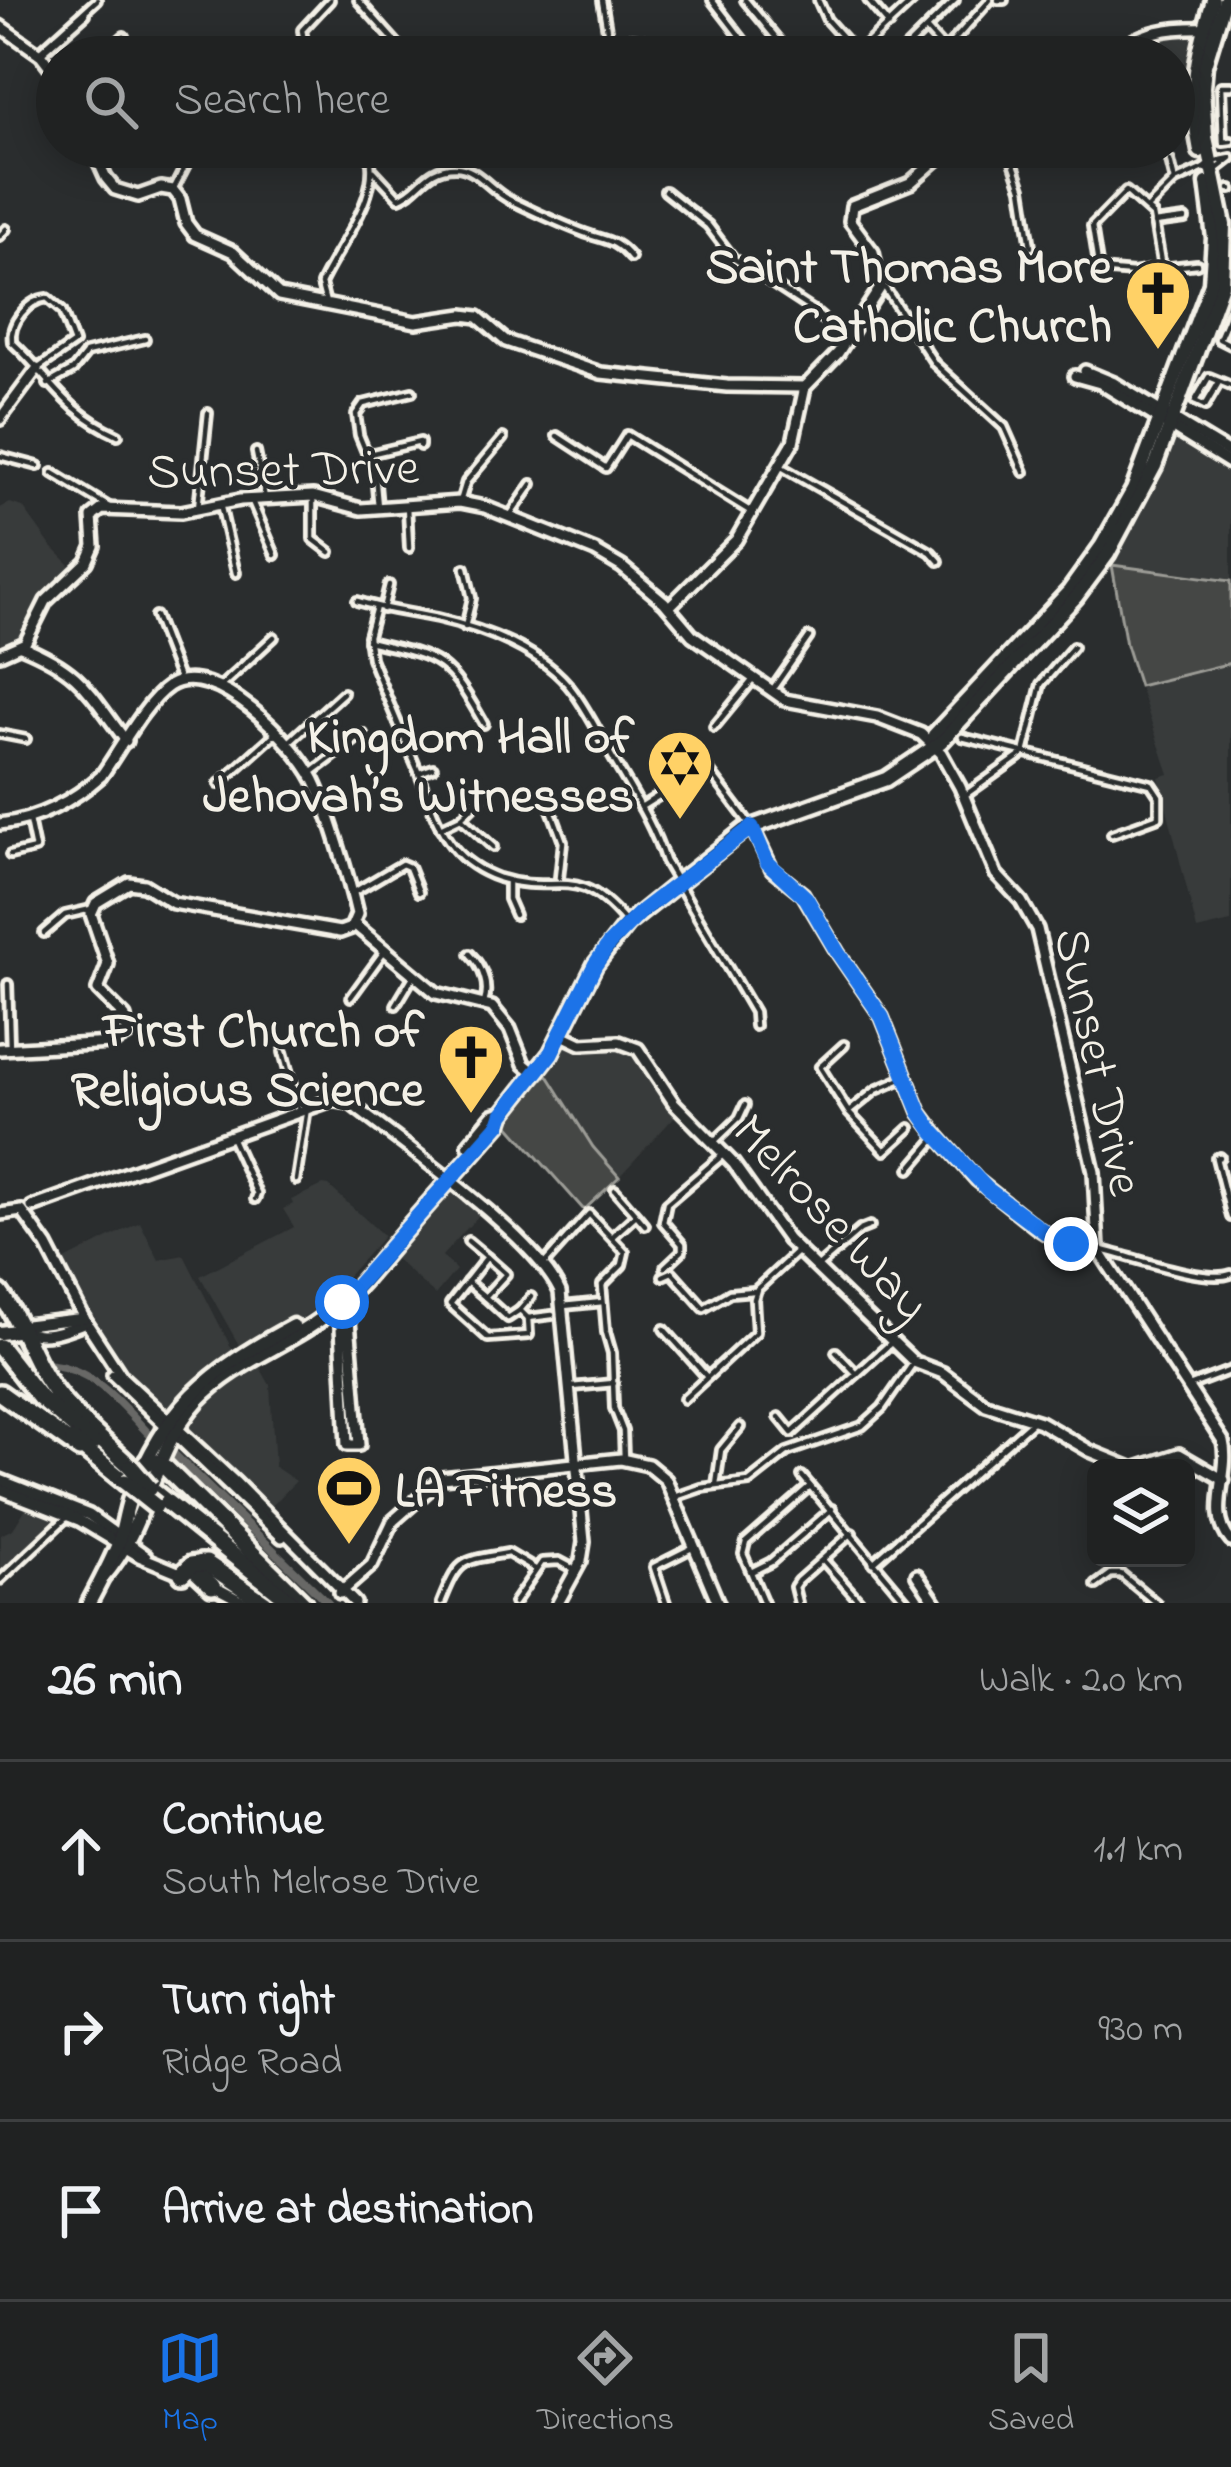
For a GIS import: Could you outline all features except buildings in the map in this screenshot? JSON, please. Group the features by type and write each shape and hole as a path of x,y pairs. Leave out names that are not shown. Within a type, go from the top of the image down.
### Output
{"highway":[{"path":"0,1293 52,1409 138,1469 303,1603"},
{"path":"21,1340 50,1384 138,1469 155,1497 277,1603"},
{"path":"0,1365 46,1417 106,1467"},
{"path":"0,1393 106,1467 138,1469"},
{"path":"155,1497 292,1603"},
{"path":"201,1563 196,1571 212,1586"},
{"path":"182,1574 191,1565 214,1566 265,1603"}],"main road":[{"path":"1210,28 1213,0"},
{"path":"1195,74 1197,55 1225,0"},
{"path":"89,1603 123,1542 138,1469 217,1383 339,1299 500,1123 562,1035 595,965 627,924 752,827 886,779 941,742 1069,591 1133,490 1225,289 1228,256 1222,209 1195,113"},
{"path":"1022,648 1076,597 1136,506 1215,261 1209,167"},
{"path":"1133,490 1136,506"}],"street":[{"path":"59,36 98,0"},
{"path":"303,36 302,30 330,0"},
{"path":"358,0 390,36"},
{"path":"602,0 608,36"},
{"path":"712,0 738,36"},
{"path":"746,0 775,36"},
{"path":"818,0 840,36"},
{"path":"868,0 889,25"},
{"path":"877,36 914,0"},
{"path":"920,36 955,0"},
{"path":"961,36 998,0"},
{"path":"60,36 86,14"},
{"path":"0,26 36,52"},
{"path":"1143,36 1163,28 1210,28"},
{"path":"927,30 933,36"},
{"path":"1231,86 1221,86 1220,112 1223,142 1231,140"},
{"path":"1147,209 1175,181 1209,167"},
{"path":"101,168 118,191 138,196 161,188 173,190 181,199 186,223 201,240 233,252 279,295 416,322 478,317 506,340 601,374 727,386 805,387"},
{"path":"173,190 184,168"},
{"path":"373,168 399,198 411,193 424,176 450,168"},
{"path":"463,168 505,198 580,232 613,239 631,258"},
{"path":"927,168 910,183 854,202 850,221 873,252 881,282 935,364 1004,427 1024,472"},
{"path":"1015,168 1031,247"},
{"path":"1172,168 1175,181"},
{"path":"304,298 323,278 358,214 374,171"},
{"path":"665,191 708,225 733,258 848,339"},
{"path":"1162,268 1154,223 1147,209 1126,191 1091,226 1099,270 1134,273 1197,264"},
{"path":"1154,223 1184,219"},
{"path":"0,236 5,229"},
{"path":"323,278 326,303"},
{"path":"669,607 721,560 752,513 799,430 805,387 848,339 881,282"},
{"path":"0,419 37,369 74,343 62,311 47,298 34,300 11,333 12,342 37,369 48,384 92,423 118,434"},
{"path":"1231,311 1219,339 1231,345"},
{"path":"48,384 73,370 87,353 145,340"},
{"path":"1076,373 1104,377 1231,464"},
{"path":"1219,382 1205,406 1195,401 1209,377 1231,386"},
{"path":"378,507 376,475 359,435 358,407 412,392"},
{"path":"198,508 208,413"},
{"path":"1166,420 1231,454"},
{"path":"556,436 606,468 627,435 752,513"},
{"path":"460,502 466,482 503,438"},
{"path":"369,454 419,442 420,446"},
{"path":"256,452 265,498"},
{"path":"0,456 38,466"},
{"path":"779,466 931,552 939,561"},
{"path":"52,473 111,508"},
{"path":"509,517 532,484"},
{"path":"314,496 313,539 330,552"},
{"name":"Sunset Drive","path":"21,646 42,606 91,554 94,514 111,508 174,512 251,499 314,496 351,508 460,502 613,560 669,607 692,635 790,702 908,726 932,745 964,796 986,857 1037,929 1094,1172 1098,1249 1223,1441 1220,1522 1231,1541"},
{"path":"251,499 275,555"},
{"path":"219,503 236,573"},
{"path":"406,505 409,548"},
{"path":"465,568 472,598 465,627"},
{"path":"389,585 368,641 371,658 440,828 469,862 508,880 560,881 598,893 627,924"},
{"path":"357,601 465,627 509,644 556,673 577,697 641,807 678,883 754,1012 755,1026"},
{"path":"155,616 180,681"},
{"path":"219,688 274,637"},
{"path":"772,690 809,637"},
{"path":"368,641 443,663 459,679 484,724"},
{"path":"0,654 21,646 59,662 77,676 126,741"},
{"path":"964,796 1024,753 1041,684 1073,646"},
{"path":"714,727 755,677"},
{"path":"0,824 28,820 92,784 158,695 180,681 201,682 251,707 310,774 357,909 354,925"},
{"path":"286,744 343,693"},
{"path":"0,734 26,739"},
{"path":"219,784 276,734"},
{"path":"310,774 363,734"},
{"path":"962,737 1151,784 1159,796 1159,818 1112,834"},
{"path":"705,765 752,827 767,862 806,898 882,1017 920,1112 976,1180 1053,1238 1198,1277 1231,1274"},
{"path":"418,773 433,768"},
{"path":"641,807 679,783"},
{"path":"262,788 269,796"},
{"path":"440,828 461,818 481,798"},
{"path":"549,804 563,842 560,881"},
{"path":"461,818 493,847"},
{"path":"10,855 35,849 28,820"},
{"path":"351,894 402,864 409,867 419,892"},
{"path":"508,880 508,899 515,915"},
{"path":"44,933 65,915 92,908 135,882 176,903 340,932 354,925"},
{"path":"8,984 5,1049 112,1043 127,1035 125,1017 98,990 108,964 92,908"},
{"path":"354,925 436,993 484,1003 500,1014 524,1064 536,1074"},
{"path":"351,997 386,948"},
{"path":"470,954 488,988 484,1003"},
{"path":"396,1006 414,975"},
{"name":"Melrose Way","path":"562,1035 581,1044 619,1042 638,1049 674,1102 724,1154 798,1251 914,1361 943,1372 986,1405 1033,1420 1115,1459"},
{"path":"844,1045 820,1067 849,1113 882,1151 910,1128"},
{"path":"283,1052 303,1110 296,1180"},
{"path":"849,1113 875,1090 906,1077"},
{"path":"32,1207 332,1100 350,1102 446,1178 553,1276 563,1306 584,1542 576,1570 557,1603"},
{"path":"713,1143 740,1118 745,1105"},
{"path":"230,1136 257,1194 255,1199"},
{"path":"910,1169 938,1136"},
{"path":"665,1267 682,1251 682,1244 663,1222 667,1203 724,1154"},
{"path":"1220,1157 1216,1158 1231,1217"},
{"path":"614,1190 645,1225"},
{"path":"0,1214 22,1210 116,1370 351,1603"},
{"path":"544,1264 589,1214 625,1252 624,1260 602,1285 624,1459"},
{"path":"612,1236 636,1215"},
{"path":"816,1268 870,1226"},
{"path":"468,1240 506,1274 485,1298"},
{"path":"683,1399 756,1331 757,1289 798,1251"},
{"path":"487,1257 450,1304 488,1339 529,1335 528,1318 520,1310"},
{"path":"663,1276 672,1272 704,1308 730,1292 757,1289"},
{"path":"466,1281 508,1318 532,1298"},
{"path":"339,1299 348,1308 359,1445 347,1445 339,1299"},
{"path":"563,1306 603,1302"},
{"path":"528,1318 552,1315"},
{"path":"21,1340 26,1325 85,1320"},
{"path":"21,1340 85,1320"},
{"path":"664,1329 706,1377"},
{"path":"779,1418 793,1432 893,1341"},
{"path":"836,1352 857,1374"},
{"path":"675,1497 716,1485 749,1482 802,1444 862,1426 882,1408 914,1361"},
{"path":"1189,1386 1231,1370"},
{"path":"570,1387 614,1384"},
{"path":"874,1563 1033,1420"},
{"path":"716,1485 721,1450 740,1427"},
{"path":"341,1592 372,1565 393,1521 442,1478 624,1459 657,1471 675,1497 718,1603"},
{"name":"Melrose Way","path":"1195,1463 1224,1480"},
{"path":"802,1476 908,1603"},
{"path":"0,1480 74,1507 146,1556 245,1603"},
{"path":"764,1603 743,1554 746,1542 811,1486"},
{"path":"0,1490 123,1542"},
{"path":"751,1572 771,1562 832,1509"},
{"path":"0,1580 68,1515"},
{"path":"798,1603 794,1587 798,1581 852,1533"},
{"path":"666,1603 654,1567 695,1546"},
{"path":"441,1603 455,1568 464,1562 508,1553 535,1569"},
{"path":"823,1559 862,1603"},
{"path":"514,1603 535,1569 552,1560 576,1570"},
{"path":"1096,1585 1111,1574 1120,1574 1156,1603"},
{"path":"917,1575 936,1603"}],"shaded area":[{"path":"1189,32 1198,37 1195,61 1195,36 1169,35"},
{"path":"1178,439 1231,470 1231,581 1112,565 1138,520 1171,444"},
{"path":"10,503 23,507 75,570 42,600 24,638 0,650 0,508"},
{"path":"1112,565 1231,581 1231,663 1139,686 1126,645"},
{"path":"1231,663 1231,922 1197,930 1159,777 1169,774 1139,686"},
{"path":"566,1045 629,1049 639,1056 678,1113 619,1177 593,1147 547,1075"},
{"path":"547,1074 593,1147 619,1177 584,1210 506,1122"},
{"path":"323,1185 384,1236 320,1307 240,1347 200,1276 294,1227 283,1209 293,1204 291,1200"},
{"path":"449,1187 481,1213 442,1256 456,1270 435,1295 391,1255"},
{"path":"140,1222 159,1260 184,1255 232,1349 165,1411 123,1365 61,1262"},
{"path":"257,1362 270,1385 275,1467 296,1481 269,1509 184,1428 213,1394"},
{"path":"26,1508 61,1521 0,1577 0,1535 13,1529"}],"waterway":[{"path":"20,1365 61,1366 78,1372 108,1392 149,1434"},
{"path":"173,1453 328,1603"}],"place":[{"name":"Saint Thomas More Catholic Church","path":"1158,352"},
{"name":"Kingdom Hall of Jehovah’s Witnesses","path":"680,822"},
{"name":"First Church of Religious Science","path":"471,1116"},
{"name":"LA Fitness","path":"349,1547"}],"route":[{"path":"342,1302 500,1123 562,1035 609,944 643,910 752,827 767,862 806,898 882,1017 920,1112 933,1131 987,1189 1036,1227 1071,1244"}]}
